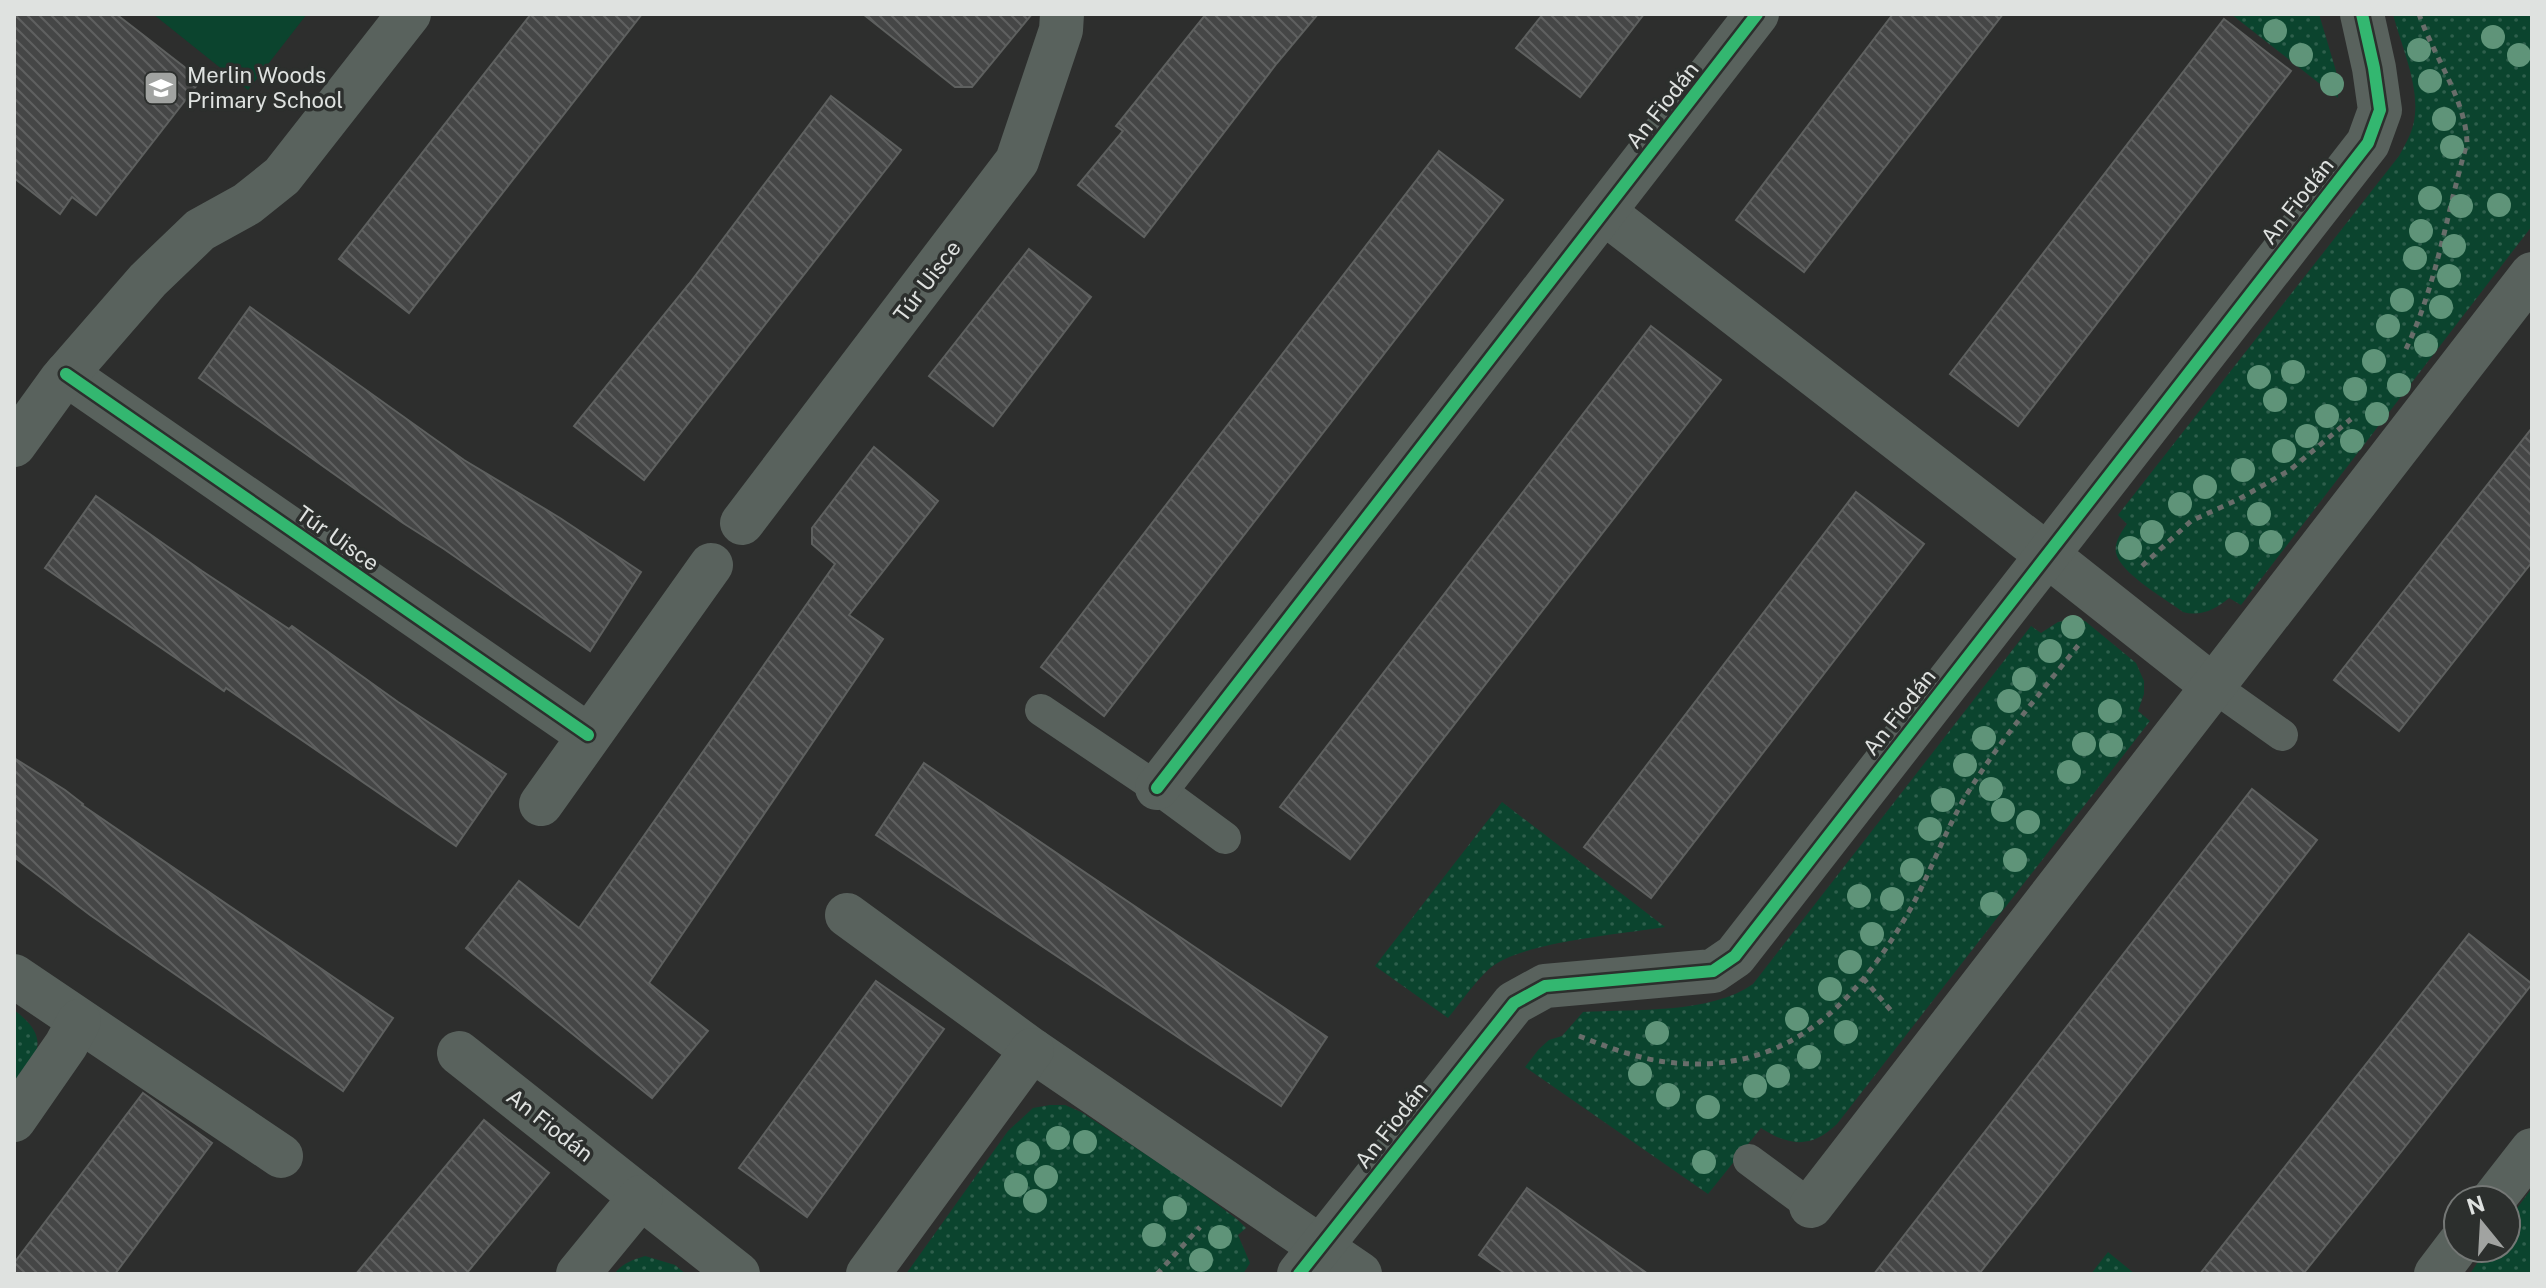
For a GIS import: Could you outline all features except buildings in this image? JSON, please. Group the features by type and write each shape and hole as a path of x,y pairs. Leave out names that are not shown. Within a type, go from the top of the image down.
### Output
{"street":[{"path":"14,445 66,374 148,280 200,230 247,204 282,176 409,14"},
{"name":"Túr Uisce","path":"742,523 1017,161 1061,30 1062,14"},
{"name":"An Fiodán","path":"1157,788 1757,14"},
{"name":"An Fiodán","path":"1310,1261 1514,1003 1545,986 1713,971 1735,956 2368,143 2380,110 2362,14"},
{"path":"1605,213 2213,686"},
{"path":"1811,1206 2532,274"},
{"name":"Túr Uisce","path":"66,374 588,735"},
{"path":"541,804 711,565"},
{"path":"847,915 1032,1050 1236,1189 1310,1261 1360,1274"},
{"path":"14,976 281,1156"},
{"path":"14,1120 79,1021"},
{"path":"868,1274 1032,1050"},
{"name":"An Fiodán","path":"459,1053 738,1274"},
{"path":"2505,1184 2532,1150"},
{"path":"578,1274 641,1197"}],"lane":[{"path":"2213,686 2282,735"},
{"path":"1041,710 1225,838"},
{"path":"1749,1160 1811,1206"}],"path":[{"path":"1157,1274 1236,1189"}],"green space":[{"path":"153,14 307,14 248,90"},
{"path":"2231,14 2319,14 2336,71 2338,98"},
{"path":"2393,14 2532,14 2532,226 2241,605 2229,598 2208,611 2183,612 2135,577 2119,561 2116,545 2127,524 2118,515 2399,156 2413,125 2415,102 2411,76"},
{"path":"2085,621 2136,663 2144,681 2144,694 2138,711 2150,721 1828,1132 1810,1141 1800,1142 1782,1139 1761,1128 1708,1194 1525,1067 1539,1049 1549,1040 1562,1036 1583,1012 1694,1005 1736,994 1753,984 2031,626 2041,633 2058,622"},
{"path":"1502,802 1665,927 1547,946 1503,960 1483,974 1448,1018 1375,966"},
{"path":"14,1010 33,1029 37,1047 35,1056 14,1087"},
{"path":"1065,1105 1081,1112 1182,1178 1238,1220 1246,1228 1238,1235 1250,1263 1243,1274 906,1274 1008,1131 1033,1108"},
{"path":"2532,1188 2532,1274 2470,1274 2477,1264 2522,1264 2522,1201"},
{"path":"2108,1252 2135,1274 2091,1274"},
{"path":"645,1256 675,1265 686,1274 614,1274 628,1262"}],"cycle path":[{"path":"1157,788 1757,14"},
{"path":"1299,1274 1514,1003 1545,986 1713,971 1735,956 2368,143 2380,110 2362,14"},
{"path":"66,374 588,735"}],"place":[{"name":"Merlin Woods Primary School","path":"161,88"}]}
